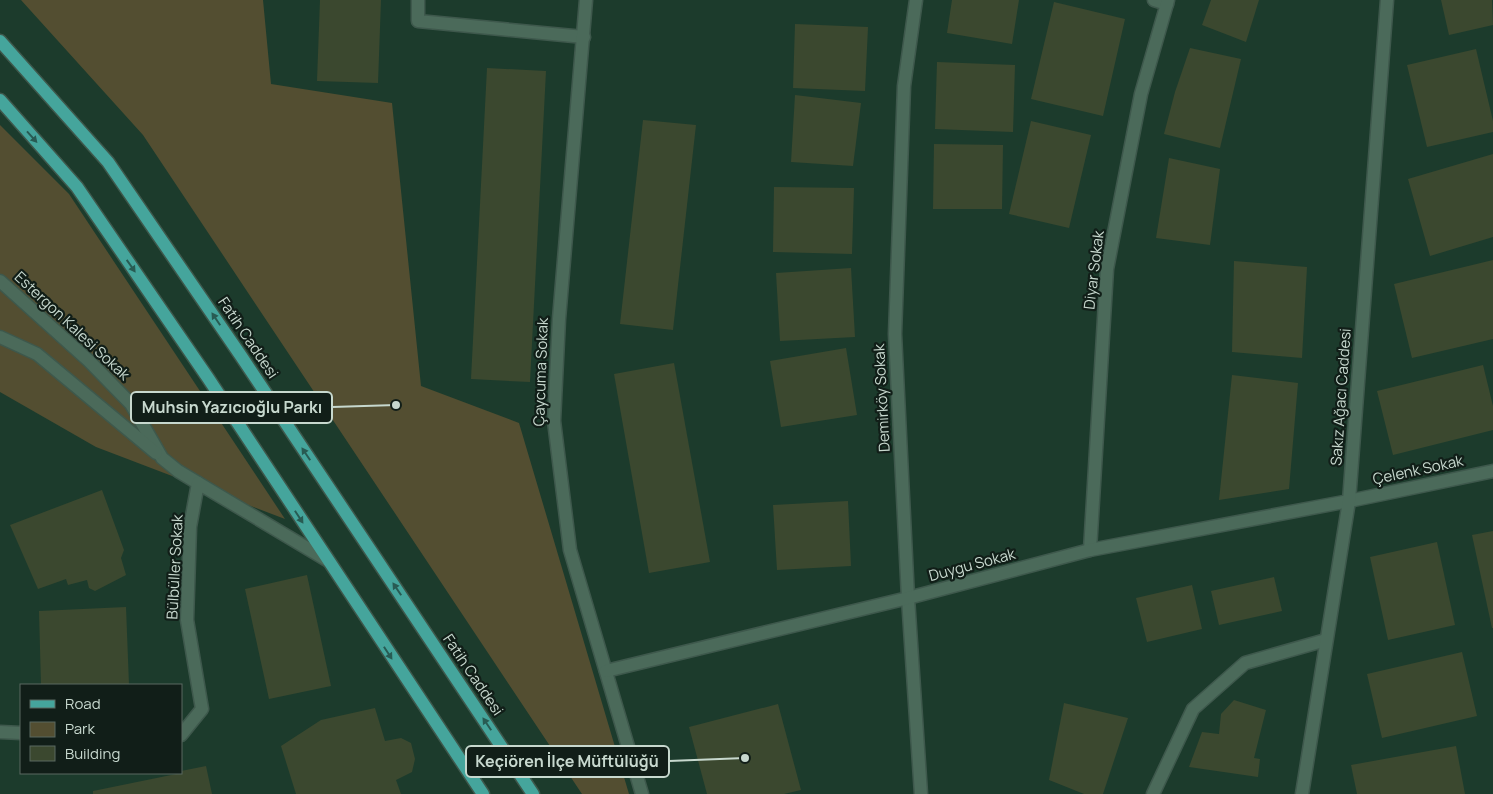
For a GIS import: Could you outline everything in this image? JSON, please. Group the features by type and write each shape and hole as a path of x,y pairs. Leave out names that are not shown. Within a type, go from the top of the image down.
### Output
{"main road":[{"name":"Fatih Caddesi","path":"0,40 108,162 241,356 533,794"},
{"path":"0,100 77,187 208,378 483,794"}],"street":[{"path":"418,0 418,21 584,37"},
{"name":"Çaycuma Sokak","path":"586,0 559,319 554,421 570,550 642,794"},
{"name":"Demirköy Sokak","path":"916,0 904,86 895,334 908,598 921,794"},
{"path":"1154,0 1167,2"},
{"name":"Sakız Ağacı Caddesi","path":"1302,794 1349,501 1387,0"},
{"name":"Diyar Sokak","path":"1090,550 1107,269 1141,94 1167,2"},
{"name":"Estergon Kalesi Sokak","path":"0,281 89,361 131,404 162,458 178,471 198,483"},
{"path":"0,337 38,354 162,458"},
{"name":"Çelenk Sokak","path":"1349,501 1493,470"},
{"path":"198,483 327,560"},
{"name":"Bülbüller Sokak","path":"182,734 202,709 187,620 190,527 198,483"},
{"name":"Duygu Sokak","path":"606,671 908,598 1090,550 1349,501"},
{"path":"1153,794 1193,709 1245,663 1326,640"},
{"path":"0,732 20,733"}],"green space":[{"path":"21,0 263,0 271,84 392,103 421,386 519,423 629,794 582,794 143,135"},
{"path":"0,125 69,194 285,519 96,447 0,392"}],"building":[{"path":"320,0 381,0 378,83 317,81"},
{"path":"952,0 1019,0 1012,44 947,33"},
{"path":"1211,0 1259,0 1246,42 1202,25"},
{"path":"1441,0 1492,0 1493,25 1449,35"},
{"path":"1054,2 1125,19 1103,116 1031,99"},
{"path":"795,24 868,27 865,91 793,88"},
{"path":"1190,48 1241,59 1220,148 1164,134 1175,92"},
{"path":"1476,49 1493,121 1493,132 1427,147 1407,65"},
{"path":"937,62 1015,65 1013,132 935,129"},
{"path":"487,68 546,71 530,382 471,379"},
{"path":"795,95 861,103 853,166 791,162"},
{"path":"643,120 696,125 673,330 620,324"},
{"path":"1031,121 1091,135 1069,228 1009,214"},
{"path":"934,144 1003,145 1002,209 933,209"},
{"path":"1493,154 1493,237 1430,256 1408,179"},
{"path":"1169,158 1220,169 1210,245 1156,238"},
{"path":"774,187 854,188 852,254 773,252"},
{"path":"1493,260 1493,339 1412,358 1394,284"},
{"path":"1234,261 1307,267 1302,358 1232,352"},
{"path":"851,268 855,337 780,341 776,273"},
{"path":"846,348 857,415 781,427 770,361"},
{"path":"674,363 710,562 649,573 614,374"},
{"path":"1483,365 1493,406 1493,430 1393,455 1377,391"},
{"path":"1232,375 1298,383 1289,489 1219,500"},
{"path":"102,490 124,550 121,558 126,575 95,591 89,588 87,580 68,585 66,579 38,589 10,525"},
{"path":"848,501 851,566 777,570 773,505"},
{"path":"1493,531 1493,628 1492,628 1472,535"},
{"path":"1437,542 1455,625 1388,640 1370,557"},
{"path":"307,575 331,686 269,699 245,589"},
{"path":"1274,577 1282,611 1219,625 1211,591"},
{"path":"1192,585 1202,629 1147,642 1136,598"},
{"path":"126,607 129,684 41,684 39,611"},
{"path":"1462,652 1477,716 1382,738 1367,674"},
{"path":"1234,700 1266,710 1254,758 1260,759 1258,777 1189,767 1202,732 1219,734 1221,714"},
{"path":"1064,703 1128,718 1103,794 1084,794 1049,780"},
{"path":"778,704 801,790 784,794 707,794 689,727"},
{"path":"375,708 385,741 401,738 411,743 415,759 412,772 396,780 401,794 296,794 281,746 321,720"},
{"path":"1456,746 1465,794 1357,794 1351,765"},
{"path":"206,766 212,794 93,794 93,791 182,774 182,771"}],"place":[{"name":"Muhsin Yazıcıoğlu Parkı","path":"396,405"},
{"name":"Keçiören İlçe Müftülüğü","path":"745,758"}]}
